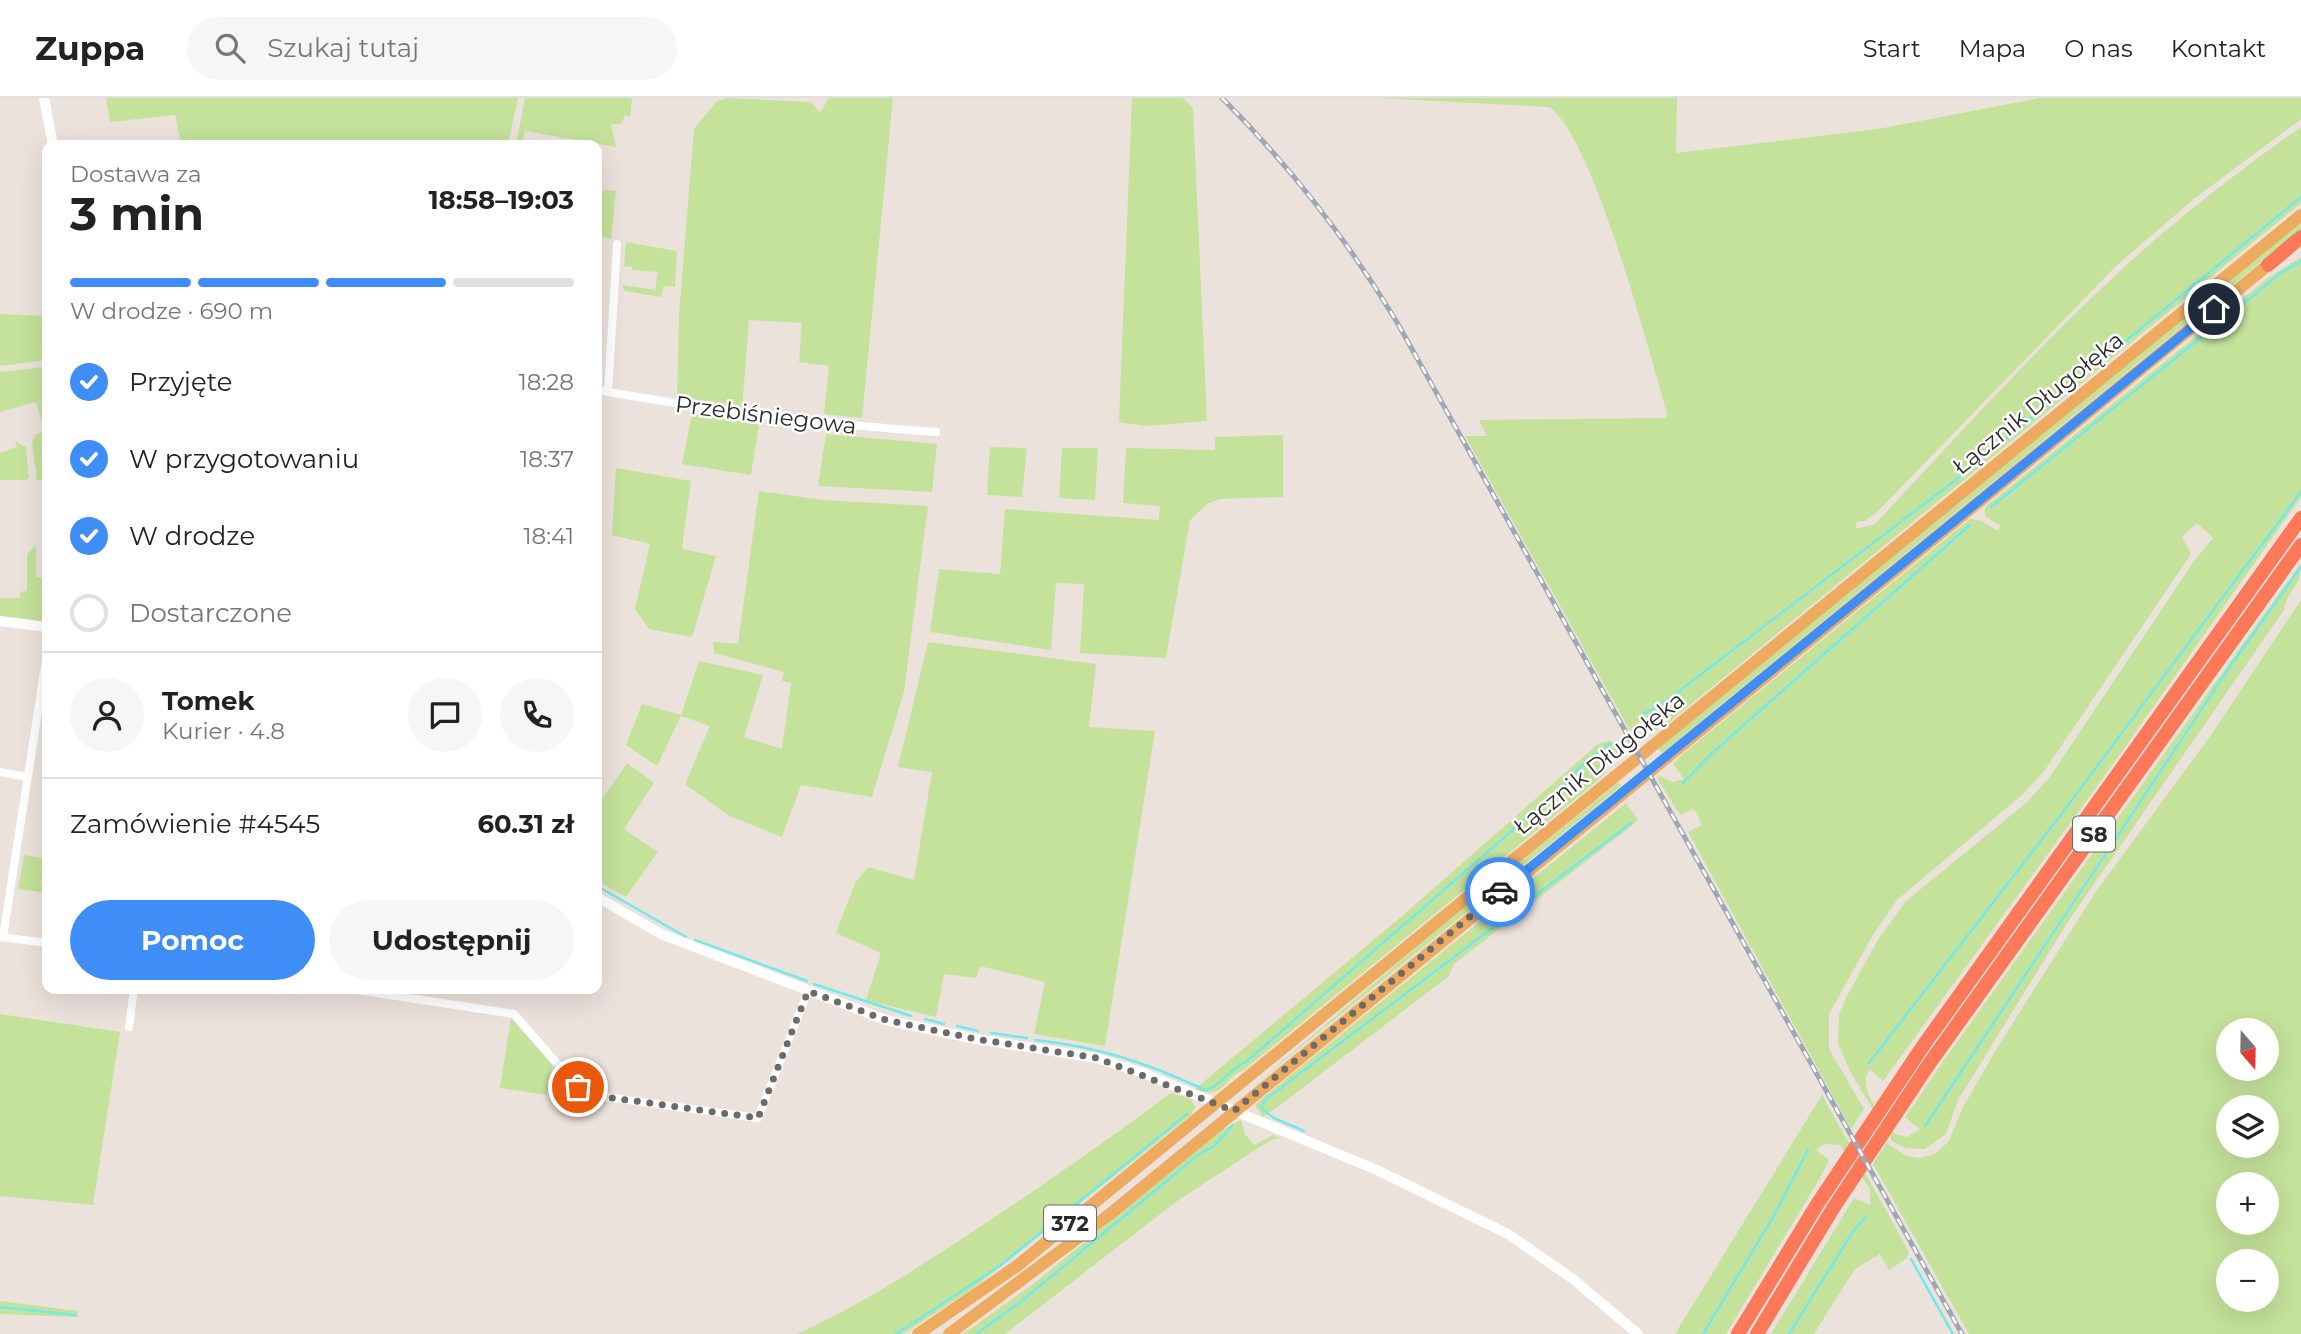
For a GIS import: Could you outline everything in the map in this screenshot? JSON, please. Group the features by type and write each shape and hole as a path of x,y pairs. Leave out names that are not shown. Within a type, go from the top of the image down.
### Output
{"highway":[{"path":"2267,265 2301,237"},
{"path":"2267,265 2301,248"},
{"name":"S8","path":"1738,1334 1880,1108 2301,518"},
{"name":"S8","path":"1757,1334 1889,1124 2301,545"}],"main road":[{"name":"Łącznik Długołęka","path":"918,1334 1017,1266 2301,215"},
{"name":"Łącznik Długołęka","path":"949,1334 1082,1236 2267,265"}],"street":[{"path":"44,98 52,140"},
{"path":"608,392 617,244"},
{"name":"Przebiśniegowa","path":"602,391 815,423 936,432"},
{"path":"0,621 42,626"},
{"path":"42,684 2,937 42,942"},
{"path":"0,772 27,776"},
{"path":"602,900 662,934 886,1020 976,1039 1097,1058 1143,1073 1377,1170 1508,1234 1573,1279 1637,1334"},
{"path":"383,994 514,1014 584,1094 758,1118 808,991"},
{"path":"128,1027 133,994"}],"green space":[{"path":"106,98 518,98 509,140 180,140 175,115 110,122"},
{"path":"525,98 632,98 630,117 625,115 621,124 611,124 616,147 602,145 602,140 576,140 525,131 523,140 517,140"},
{"path":"727,98 811,102 820,113 829,98 893,98 862,418 824,414 829,366 799,362 802,323 749,320 742,409 677,399 679,315 694,129 717,101"},
{"path":"1132,98 1183,98 1193,108 1207,421 1146,426 1119,422"},
{"path":"1378,98 1677,98 1676,153 1878,129 2040,98 2301,98 2301,119 2195,198 2115,267 1877,512 1865,521 1857,522 1855,529 1875,524 2043,345 2150,244 2224,184 2301,127 2301,203 1667,724 1665,722 1654,731 1643,717 1638,723 1638,745 1465,436 1487,436 1479,420 1666,418 1667,413 1633,298 1602,203 1585,161 1567,128 1550,107"},
{"path":"602,190 616,191 611,239 602,237"},
{"path":"2301,221 2301,229 1662,753 1658,748"},
{"path":"626,242 677,251 675,287 664,286 661,297 625,291 622,285 655,290 658,272 632,270 632,267 624,266"},
{"path":"2301,257 2301,497 2111,767 1883,1081 1870,1069 1866,1077 1868,1094 1895,1134 1907,1137 1920,1129 1905,1118 1942,1063 2301,563 2299,579 2284,610 2069,920 1958,1100 1946,1134 1925,1149 1905,1148 1892,1141 1851,1073 1838,1044 1839,1014 1847,996 1879,938 1906,901 2026,803 2049,778 2194,561 2213,538 2197,523 2182,537 2191,554 2045,770 2022,795 1897,900 1873,935 1829,1014 1829,1049 1864,1109 1851,1129 1688,832 1702,825 1694,809 1680,815 1657,778 1660,776 1673,782 1684,779 1673,764 1683,754 1970,519 1979,520 1998,531 2000,526 1985,516 1985,507 2268,278"},
{"path":"0,314 42,316 42,361 0,366"},
{"path":"42,368 42,422 36,402 0,412 0,372"},
{"path":"692,414 759,424 751,475 682,464"},
{"path":"42,432 42,480 37,480 32,443 35,435"},
{"path":"826,434 937,444 932,492 818,486"},
{"path":"1283,435 1283,497 1220,499 1207,504 1190,520 1166,658 1080,653 1084,584 1056,583 1051,650 930,632 939,569 1000,574 1005,509 1159,520 1160,506 1123,503 1126,448 1215,450 1215,437"},
{"path":"15,441 26,447 29,478 0,480 0,453 17,447"},
{"path":"990,447 1027,448 1022,497 987,495"},
{"path":"1062,448 1098,448 1095,500 1059,498"},
{"path":"616,468 691,481 682,549 716,556 692,637 649,629 635,609 650,544 612,535"},
{"path":"759,491 823,500 928,506 904,692 872,797 801,785 782,837 729,816 685,784 710,726 681,716 657,766 626,745 642,704 681,715 699,661 763,675 744,737 782,749 791,683 782,681 784,672 714,653 713,642 738,644"},
{"path":"36,545 36,577 42,578 42,622 0,617 0,598 20,598 20,592 27,591 27,554"},
{"path":"2301,600 2301,1334 1969,1334 1873,1164 1887,1143 1906,1156 1920,1158 1935,1154 1949,1141 1963,1107 1997,1048 2097,890 2211,735"},
{"path":"928,642 1096,664 1089,727 1155,731 1105,1046 1034,1034 1045,982 980,966 976,978 944,974 936,1017 866,1000 881,953 836,933 855,883 868,867 914,880 932,772 898,767"},
{"path":"1613,742 1621,758 1608,753 1596,756 1607,771 1597,781 1218,1091 1205,1092 1195,1089 1401,917 1598,744"},
{"path":"627,763 654,783 624,829 658,852 626,897 602,884 602,800"},
{"path":"1619,782 1621,786 1247,1091 1432,934"},
{"path":"1626,803 1638,820 1629,828 1454,964 1449,976 1263,1117 1255,1105 1259,1101"},
{"path":"24,855 42,858 42,892 18,889"},
{"path":"0,1014 120,1032 93,1205 0,1196"},
{"path":"511,1018 552,1065 547,1095 500,1088"},
{"path":"1171,1093 1191,1099 1195,1107 1191,1115 971,1290 903,1334 797,1334 849,1308 923,1264 1040,1187"},
{"path":"1822,1095 1909,1252 1907,1258 1889,1270 1880,1254 1855,1269 1814,1334 1771,1334 1854,1198 1870,1205 1870,1189 1840,1145 1824,1144 1816,1150 1829,1160 1820,1178 1726,1334 1675,1334"},
{"path":"1241,1120 1245,1134 1254,1145 1273,1135 1280,1138 1271,1140 1177,1201 1005,1334 963,1334 1032,1285 1222,1130"},
{"path":"0,1301 78,1311 78,1317 0,1314"}],"waterway":[{"path":"1642,715 1666,701 1966,472 2301,197"},
{"path":"1991,507 2281,273 2301,261"},
{"path":"1869,1063 2063,812 2301,492"},
{"path":"1683,783 1711,754 1970,525"},
{"path":"1925,1126 2229,668 2301,567"},
{"path":"1035,1040 1102,1052 1143,1064 1205,1090 1211,1088 1246,1062 1561,788 1588,759 1610,744"},
{"path":"1304,1131 1274,1118 1262,1109 1265,1100 1631,823"},
{"path":"602,889 686,937"},
{"path":"695,940 807,981"},
{"path":"814,984 911,1016"},
{"path":"925,1019 944,1024"},
{"path":"957,1026 978,1031"},
{"path":"991,1033 1027,1038"},
{"path":"896,1334 1001,1265 1187,1114"},
{"path":"976,1334 1023,1300 1198,1155 1214,1146 1233,1125"},
{"path":"1703,1334 1773,1217 1808,1150"},
{"path":"1789,1334 1854,1230 1866,1217"},
{"path":"1911,1259 1953,1334"},
{"path":"0,1307 75,1315"}],"railway":[{"path":"1222,98 1271,150 1339,234 1398,324 1962,1334"}],"way so far":[{"path":"578,1087 584,1094 758,1118 808,991 886,1020 976,1039 1097,1058 1143,1073 1234,1111 1500,892"}],"route":[{"path":"1500,892 2214,309"}]}
